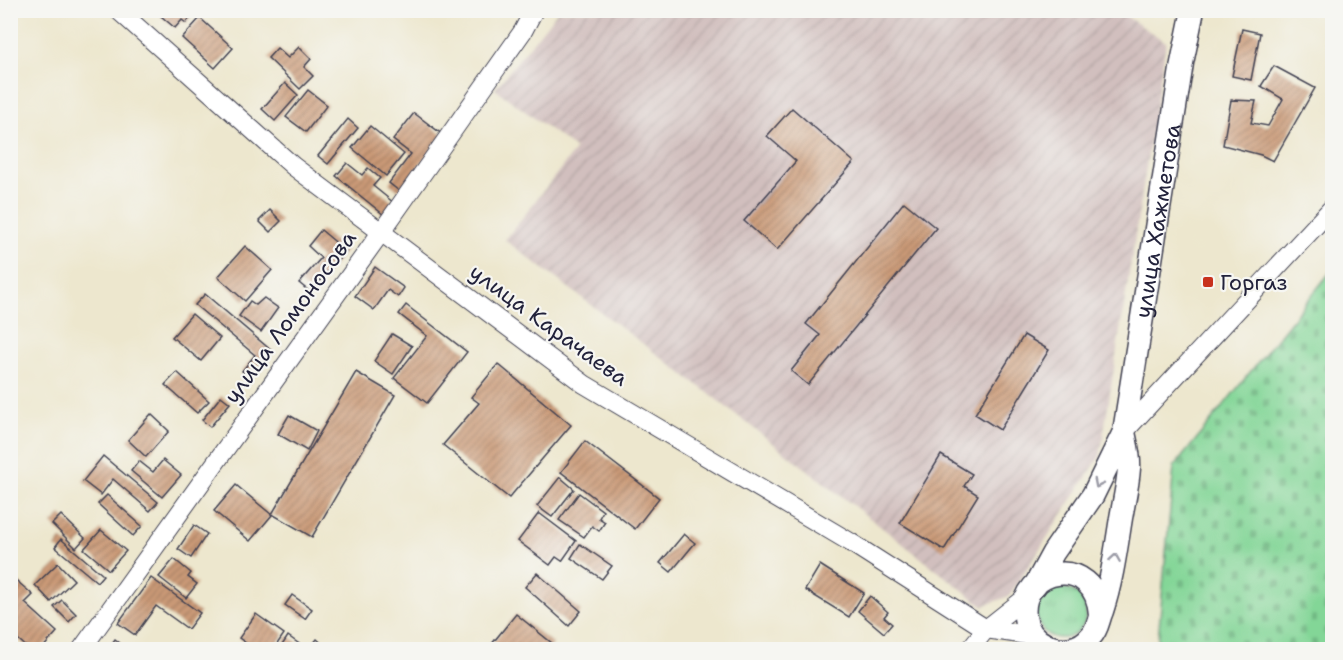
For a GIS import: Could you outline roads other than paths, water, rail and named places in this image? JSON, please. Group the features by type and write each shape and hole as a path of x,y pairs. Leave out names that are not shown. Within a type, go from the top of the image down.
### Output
{"street":[{"name":"улица Карачаева","path":"118,10 293,166 584,384 850,542 987,629"},
{"name":"улица Ломоносова","path":"81,650 382,231 523,31 534,10"},
{"name":"улица Хажметова","path":"1124,432 1182,63 1193,10"},
{"path":"1035,643 1025,618 1025,603 1053,554 1093,495 1124,432 1332,208"},
{"path":"987,629 1054,649 1069,649 1082,644 1091,636 1110,590 1130,466 1124,432"},
{"path":"969,650 987,629 1042,579 1065,574 1077,576 1087,582 1095,591 1100,603 1096,650"}],"place":[{"name":"Горгаз","path":"1208,282"}]}
